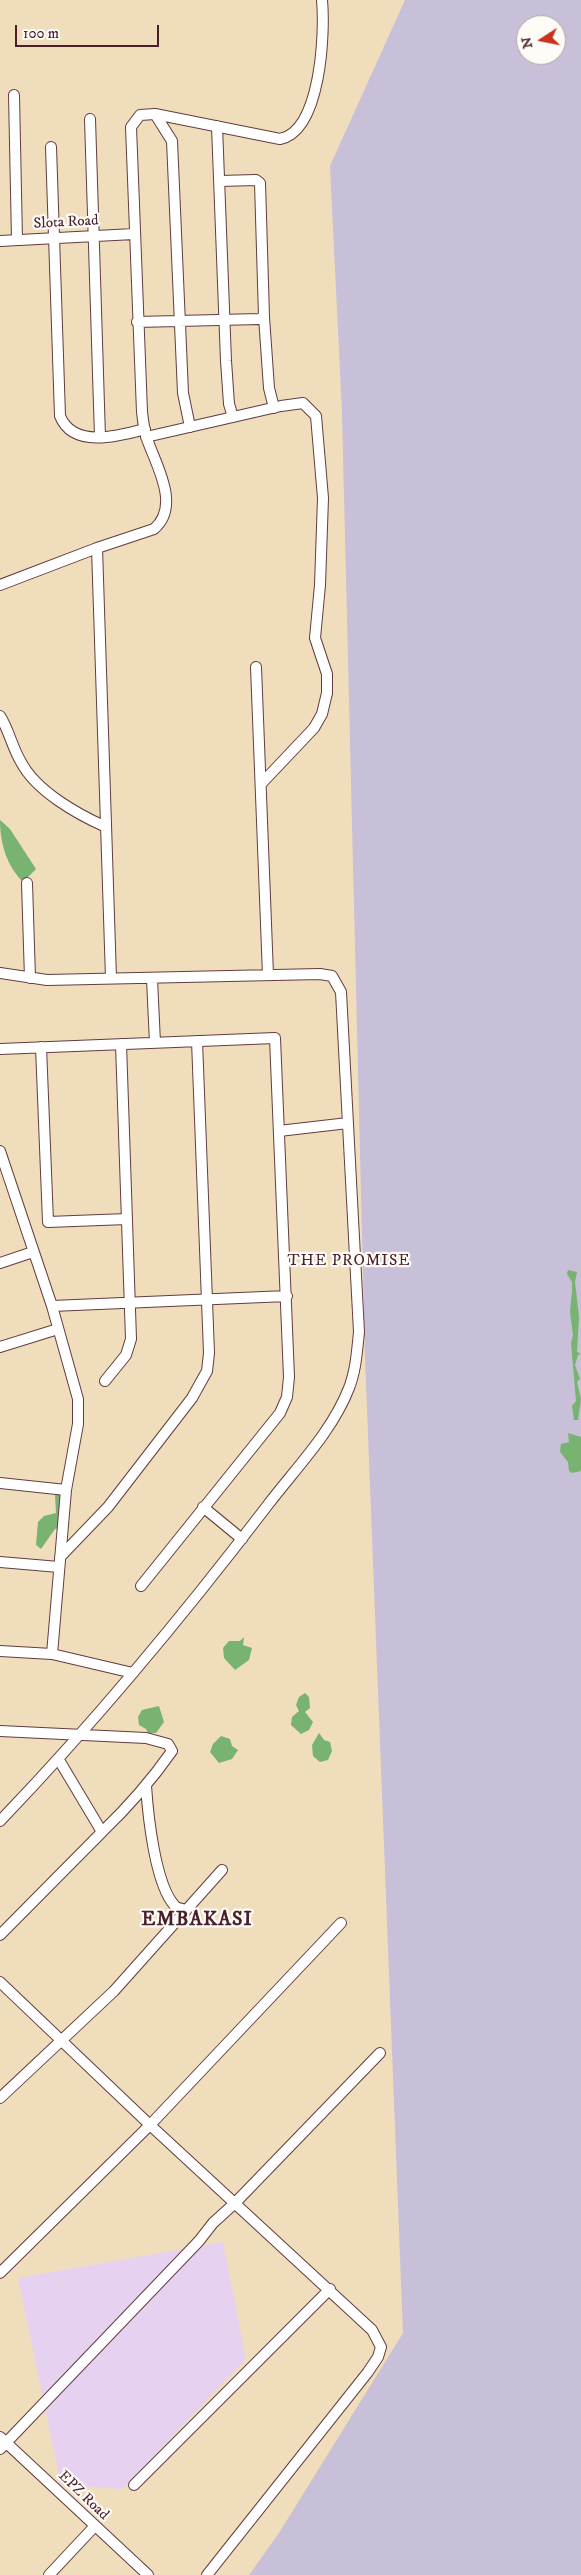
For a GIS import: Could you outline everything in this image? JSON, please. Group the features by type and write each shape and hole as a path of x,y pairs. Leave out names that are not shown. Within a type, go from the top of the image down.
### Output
{"street":[{"path":"0,585 97,548 154,529 161,523 166,509 164,486 146,433 142,412 137,322 131,127 140,115 155,114 280,139 297,132 305,120 317,85 323,24 322,0"},
{"path":"14,95 17,240"},
{"path":"155,114 172,142 183,393 190,427"},
{"path":"90,119 100,437"},
{"path":"217,126 224,320 229,404 233,417"},
{"path":"51,147 60,416 66,427 77,434 116,437 190,427 274,408 304,404 316,416 323,498 320,584 315,638 326,674 326,692 322,714 314,728 260,784"},
{"path":"220,181 256,180 260,183 264,317 269,388 274,408"},
{"name":"Slota Road","path":"0,241 134,234"},
{"path":"137,322 181,322 264,317"},
{"path":"97,548 111,978"},
{"path":"256,667 268,975"},
{"path":"0,716 7,726 21,762 37,782 77,813 106,827"},
{"path":"27,883 30,978"},
{"path":"0,973 54,980 320,974 332,976 342,992 359,1332 355,1369 349,1388 333,1420 242,1539 133,1673 59,1760 0,1822"},
{"path":"152,978 155,1043"},
{"path":"0,1049 275,1038 287,1296 289,1387 284,1406 141,1586"},
{"path":"0,1562 59,1562 108,1507 203,1380 209,1362 196,1041"},
{"path":"105,1381 129,1348 130,1304 122,1044"},
{"path":"41,1047 48,1222 127,1219"},
{"path":"279,1131 348,1123"},
{"path":"0,1151 3,1168 52,1306 78,1399 78,1424 66,1490 52,1654"},
{"path":"0,1263 33,1252"},
{"path":"52,1306 287,1296"},
{"path":"0,1346 58,1329"},
{"path":"0,1483 66,1490"},
{"path":"203,1507 242,1539"},
{"path":"0,1651 52,1654 133,1673"},
{"path":"0,1731 146,1738 168,1744 172,1751 146,1786 0,1935"},
{"path":"59,1760 102,1832"},
{"path":"146,1786 150,1827 165,1889 176,1907 186,1910"},
{"path":"0,2098 18,2079 114,1991 222,1870"},
{"path":"0,2273 150,2125 341,1923"},
{"path":"0,1982 150,2125 330,2289 372,2330 381,2347 378,2357 207,2575"},
{"path":"2,2442 380,2053"},
{"path":"134,2485 330,2289"},
{"name":"EPZ Road","path":"2,2442 148,2575"},
{"path":"49,2575 94,2527"}],"shaded area":[{"path":"405,0 581,0 581,2575 249,2575 279,2533 403,2333 365,1357 342,413 330,166"},
{"path":"223,2242 246,2359 122,2489 61,2485 18,2278"}],"green space":[{"path":"0,820 10,829 36,869 23,882 12,868 5,853 1,837"},
{"path":"568,1270 577,1272 575,1282 579,1317 577,1352 581,1354 578,1355 575,1365 580,1379 577,1382 581,1399 578,1420 574,1420 572,1406 576,1401 571,1343 573,1335 570,1312 572,1282 567,1274"},
{"path":"568,1433 581,1437 581,1471 572,1473 569,1471 568,1462 560,1452 561,1444 569,1442"},
{"path":"60,1494 62,1508 60,1528 55,1529 41,1549 36,1545 38,1522 44,1516 56,1513 55,1495"},
{"path":"244,1637 243,1645 252,1648 249,1660 235,1670 224,1658 223,1648 229,1641 240,1641"},
{"path":"305,1693 309,1697 310,1708 305,1712 313,1722 309,1730 301,1734 291,1725 292,1717 299,1711 296,1705 299,1697"},
{"path":"159,1706 164,1722 156,1733 148,1733 146,1729 139,1725 138,1717 142,1710"},
{"path":"319,1733 324,1740 330,1742 332,1751 328,1760 320,1762 313,1756 312,1745"},
{"path":"221,1736 230,1739 232,1746 238,1750 232,1759 219,1763 210,1752 213,1744"}],"district":[{"name":"THE PROMISE","path":"349,1262"},
{"name":"EMBAKASI","path":"197,1921"}]}
